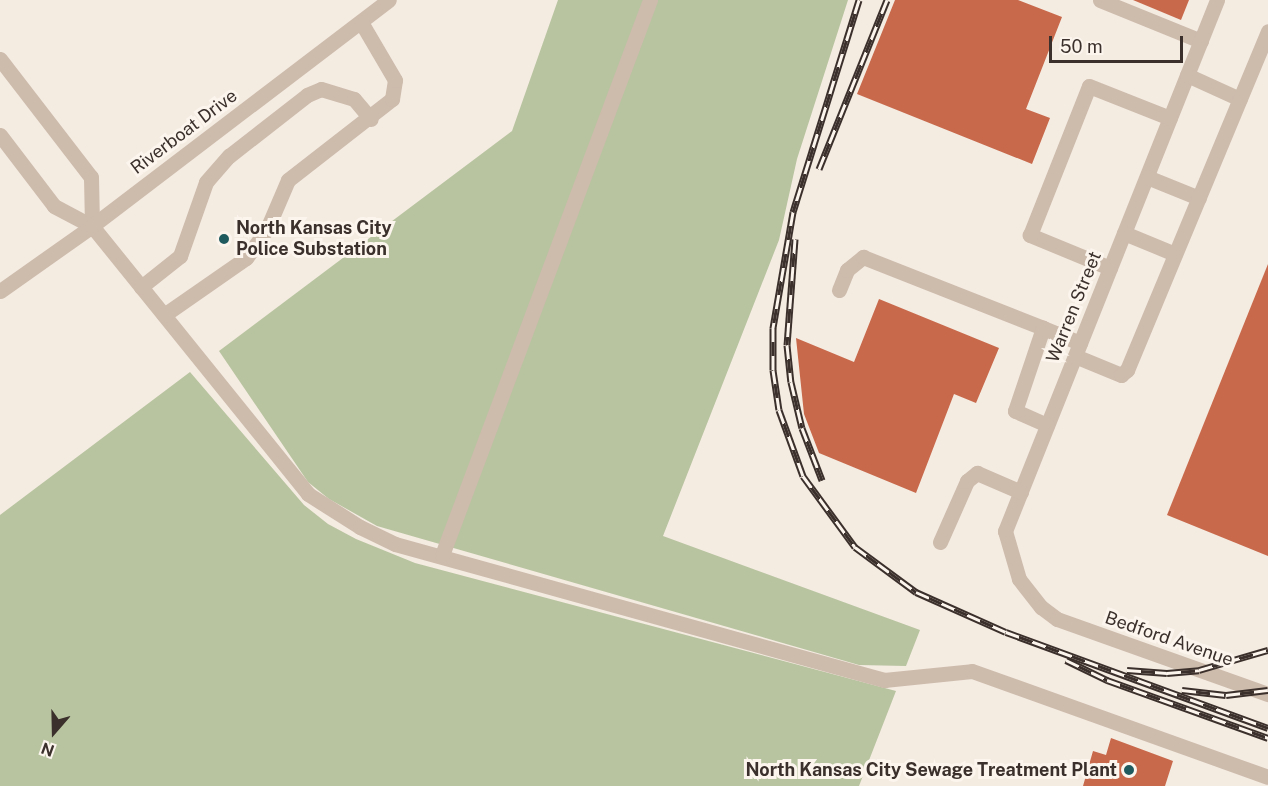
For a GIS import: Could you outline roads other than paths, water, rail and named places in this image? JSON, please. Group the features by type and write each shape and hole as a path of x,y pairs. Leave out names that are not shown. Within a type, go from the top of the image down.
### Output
{"street":[{"name":"Riverboat Drive","path":"0,291 92,226 389,0"},
{"path":"442,555 650,0"},
{"path":"1100,0 1201,41"},
{"name":"Warren Street","path":"1057,619 1027,591 1010,555 1005,531 1217,0"},
{"path":"164,315 246,258 267,229 288,180 371,119 392,99 395,80 361,22"},
{"path":"839,290 847,270 863,258 1043,328 1121,375 1127,370 1268,31"},
{"path":"0,59 91,177 92,226"},
{"path":"1187,75 1240,99"},
{"path":"1110,268 1030,236 1089,86 1170,118"},
{"path":"141,287 180,256 206,183 230,156 307,95 321,89 354,99 371,119"},
{"path":"0,135 54,206 92,226 308,494 360,528 395,544 442,555 884,680 972,671 1268,777"},
{"path":"1147,177 1199,198"},
{"path":"1124,233 1175,254"},
{"path":"1043,328 1015,411 1047,425"},
{"path":"940,542 967,481 977,473 1021,492"},
{"name":"Bedford Avenue","path":"1057,619 1268,694"}],"railway":[{"path":"859,0 793,212 773,328 773,370 779,410 803,476 855,547 916,592 1006,632 1268,728"},
{"path":"819,169 887,0"},
{"path":"795,239 787,345 791,382 802,428 822,480"},
{"path":"1127,670 1167,673 1199,670 1268,650"},
{"path":"1066,660 1107,680 1268,738"},
{"path":"1182,690 1226,695 1268,690"}],"place":[{"name":"North Kansas City Police Substation","path":"224,239"},
{"name":"North Kansas City Sewage Treatment Plant","path":"1129,770"}]}
